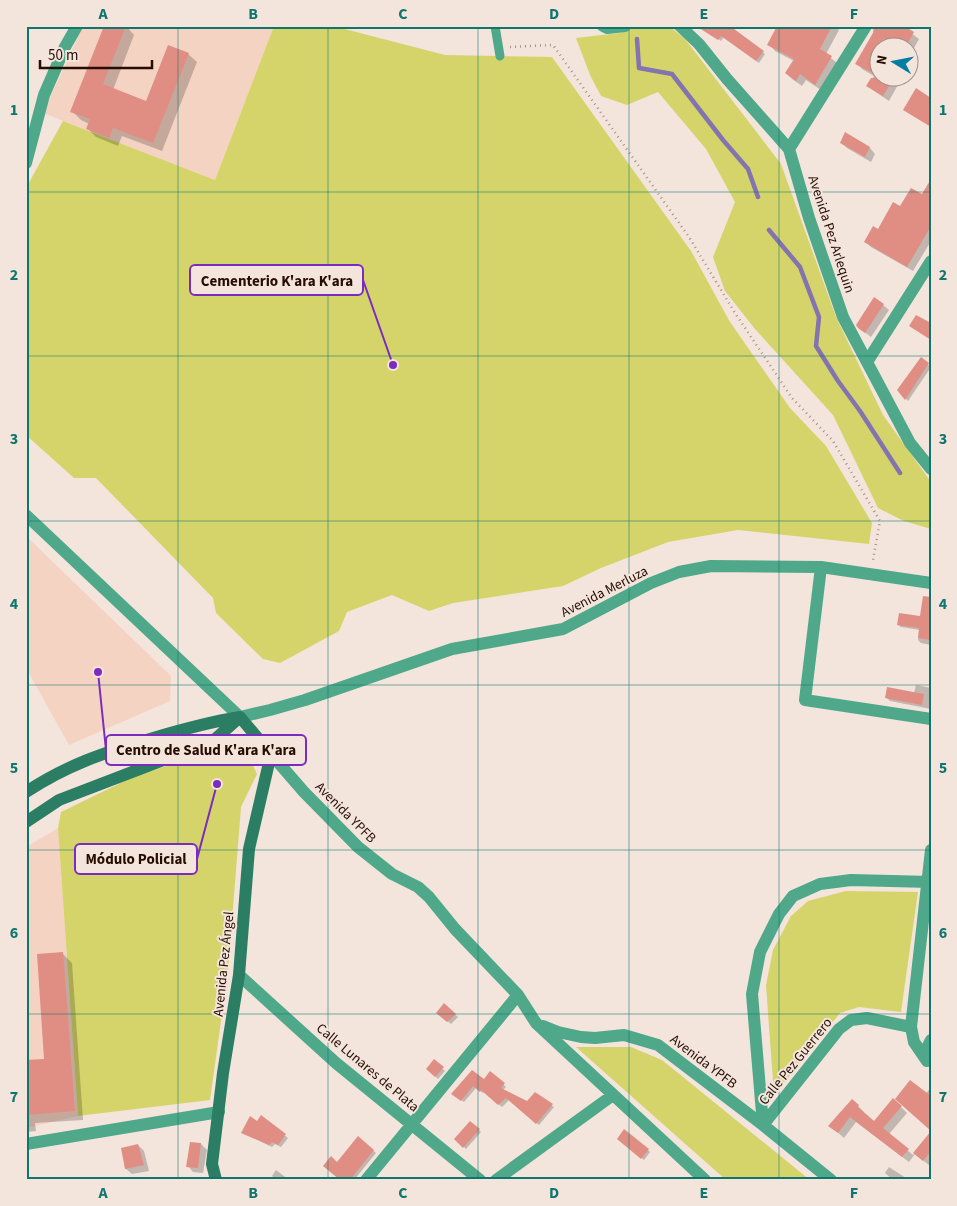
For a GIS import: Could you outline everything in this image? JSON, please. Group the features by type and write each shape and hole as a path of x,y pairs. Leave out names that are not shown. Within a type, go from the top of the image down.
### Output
{"street":[{"path":"26,162 44,95 65,47 78,26"},
{"path":"603,26 607,28 625,26"},
{"name":"Avenida Pez Arlequin","path":"680,26 699,44 788,149 809,218 844,317 910,443 931,469"},
{"path":"788,149 866,26"},
{"path":"867,362 931,261"},
{"name":"Avenida YPFB","path":"26,515 240,717 304,792 358,847 392,874 418,887 429,897 455,929 518,995 536,1023 705,1180"},
{"name":"Avenida Merluza","path":"26,792 51,776 100,753 204,723 240,717 305,700 452,649 563,629 651,583 679,572 711,566 821,567 931,583"},
{"path":"821,567 805,700 931,719"},
{"name":"Avenida Merluza","path":"26,822 59,800 213,741 240,717"},
{"name":"Avenida Pez Ángel","path":"216,1180 212,1164 239,975 249,849 271,754"},
{"path":"929,1054 914,1042 911,1026 929,882 931,850"},
{"path":"763,1125 752,994 760,952 779,914 793,896 820,884 851,880 929,882"},
{"name":"Calle Lunares de Plata","path":"239,975 336,1063 480,1180"},
{"path":"366,1180 518,995"},
{"name":"Calle Pez Guerrero","path":"763,1125 839,1029 851,1020 867,1018 911,1026"},
{"name":"Avenida YPFB","path":"536,1023 569,1035 595,1038 624,1035 658,1045 763,1125 831,1180"},
{"path":"496,1180 613,1095"},
{"path":"26,1144 219,1112"}],"lane":[{"path":"495,26 499,52"}],"path":[{"path":"499,52 553,45 690,237 735,313 792,398 833,441 880,521 870,574"}],"shaded area":[{"path":"83,26 274,26 215,180 43,113"},
{"path":"274,26 333,26 445,55 552,57 691,251 730,322 790,408 826,446 872,523 869,544 738,530 668,542 601,568 563,586 453,603 429,611 392,595 347,612 339,631 280,663 263,659 216,613 213,598 96,478 74,478 26,435 26,188 63,121 215,180"},
{"path":"640,26 669,26 685,39 781,164 836,317 883,415 931,482 931,529 904,521 878,508 833,415 755,329 725,291 713,257 735,202 706,149 658,92 627,105 601,96 590,75 576,38 619,33"},
{"path":"26,536 171,676 170,701 69,745 26,668"},
{"path":"230,745 247,753 257,774 241,807 228,971 210,1100 78,1116 58,828 61,812 133,777"},
{"path":"58,828 78,1116 26,1128 26,847"},
{"path":"846,891 918,892 901,1012 859,1007 840,1013 774,1095 766,985 773,950 791,916 808,901"},
{"path":"576,1047 631,1047 662,1060 810,1180 726,1180"}],"building":[{"path":"104,26 126,26 103,84 146,101 168,45 189,53 153,143 113,128 109,138 86,129 90,119 70,112"},
{"path":"696,26 730,26 764,51 756,61 721,36 718,40"},
{"path":"777,26 832,26 820,49 832,56 815,85 800,74 796,81 785,73 794,59 767,45"},
{"path":"874,26 904,26 914,32 911,38 870,38"},
{"path":"870,38 870,72 855,64"},
{"path":"870,80 870,88 888,88 883,96 866,86"},
{"path":"916,88 931,98 931,127 903,110"},
{"path":"845,132 870,147 865,157 840,143"},
{"path":"931,179 931,226 907,267 864,242 873,226 878,229 893,202 900,206 911,188 922,194"},
{"path":"874,297 884,304 865,333 856,325"},
{"path":"916,315 931,323 931,340 909,326"},
{"path":"921,357 929,363 905,400 897,390"},
{"path":"923,596 931,597 931,640 918,638 919,628 897,625 899,613 920,616"},
{"path":"887,687 924,694 922,705 885,698"},
{"path":"63,952 75,1111 26,1115 26,1060 44,1059 37,954"},
{"path":"444,1003 456,1014 447,1022 436,1013"},
{"path":"434,1059 444,1067 435,1077 426,1069"},
{"path":"472,1070 484,1079 490,1071 505,1083 501,1088 527,1101 535,1092 553,1104 536,1124 506,1098 498,1105 481,1090 480,1092 473,1086 461,1101 451,1094"},
{"path":"910,1080 931,1096 931,1131 895,1099"},
{"path":"893,1098 902,1106 883,1128 909,1149 902,1157 850,1117 838,1133 828,1126 852,1099 874,1121"},
{"path":"261,1115 286,1134 278,1145 272,1142 269,1145 241,1133 250,1116 257,1121"},
{"path":"470,1121 480,1129 463,1148 454,1139"},
{"path":"624,1129 649,1149 641,1159 617,1139"},
{"path":"931,1131 931,1151 923,1161 913,1153"},
{"path":"358,1136 374,1150 350,1180 340,1180 323,1166 331,1156 337,1162"},
{"path":"190,1142 201,1143 198,1168 186,1167"},
{"path":"138,1144 144,1165 125,1169 121,1148"}],"waterway":[{"path":"637,39 639,68 672,74 748,169 758,197"},
{"path":"769,230 800,267 819,317 816,346 900,473"}],"place":[{"name":"Cementerio K'ara K'ara","path":"393,365"},
{"name":"Centro de Salud K'ara K'ara","path":"98,672"},
{"name":"Módulo Policial","path":"217,784"}]}
